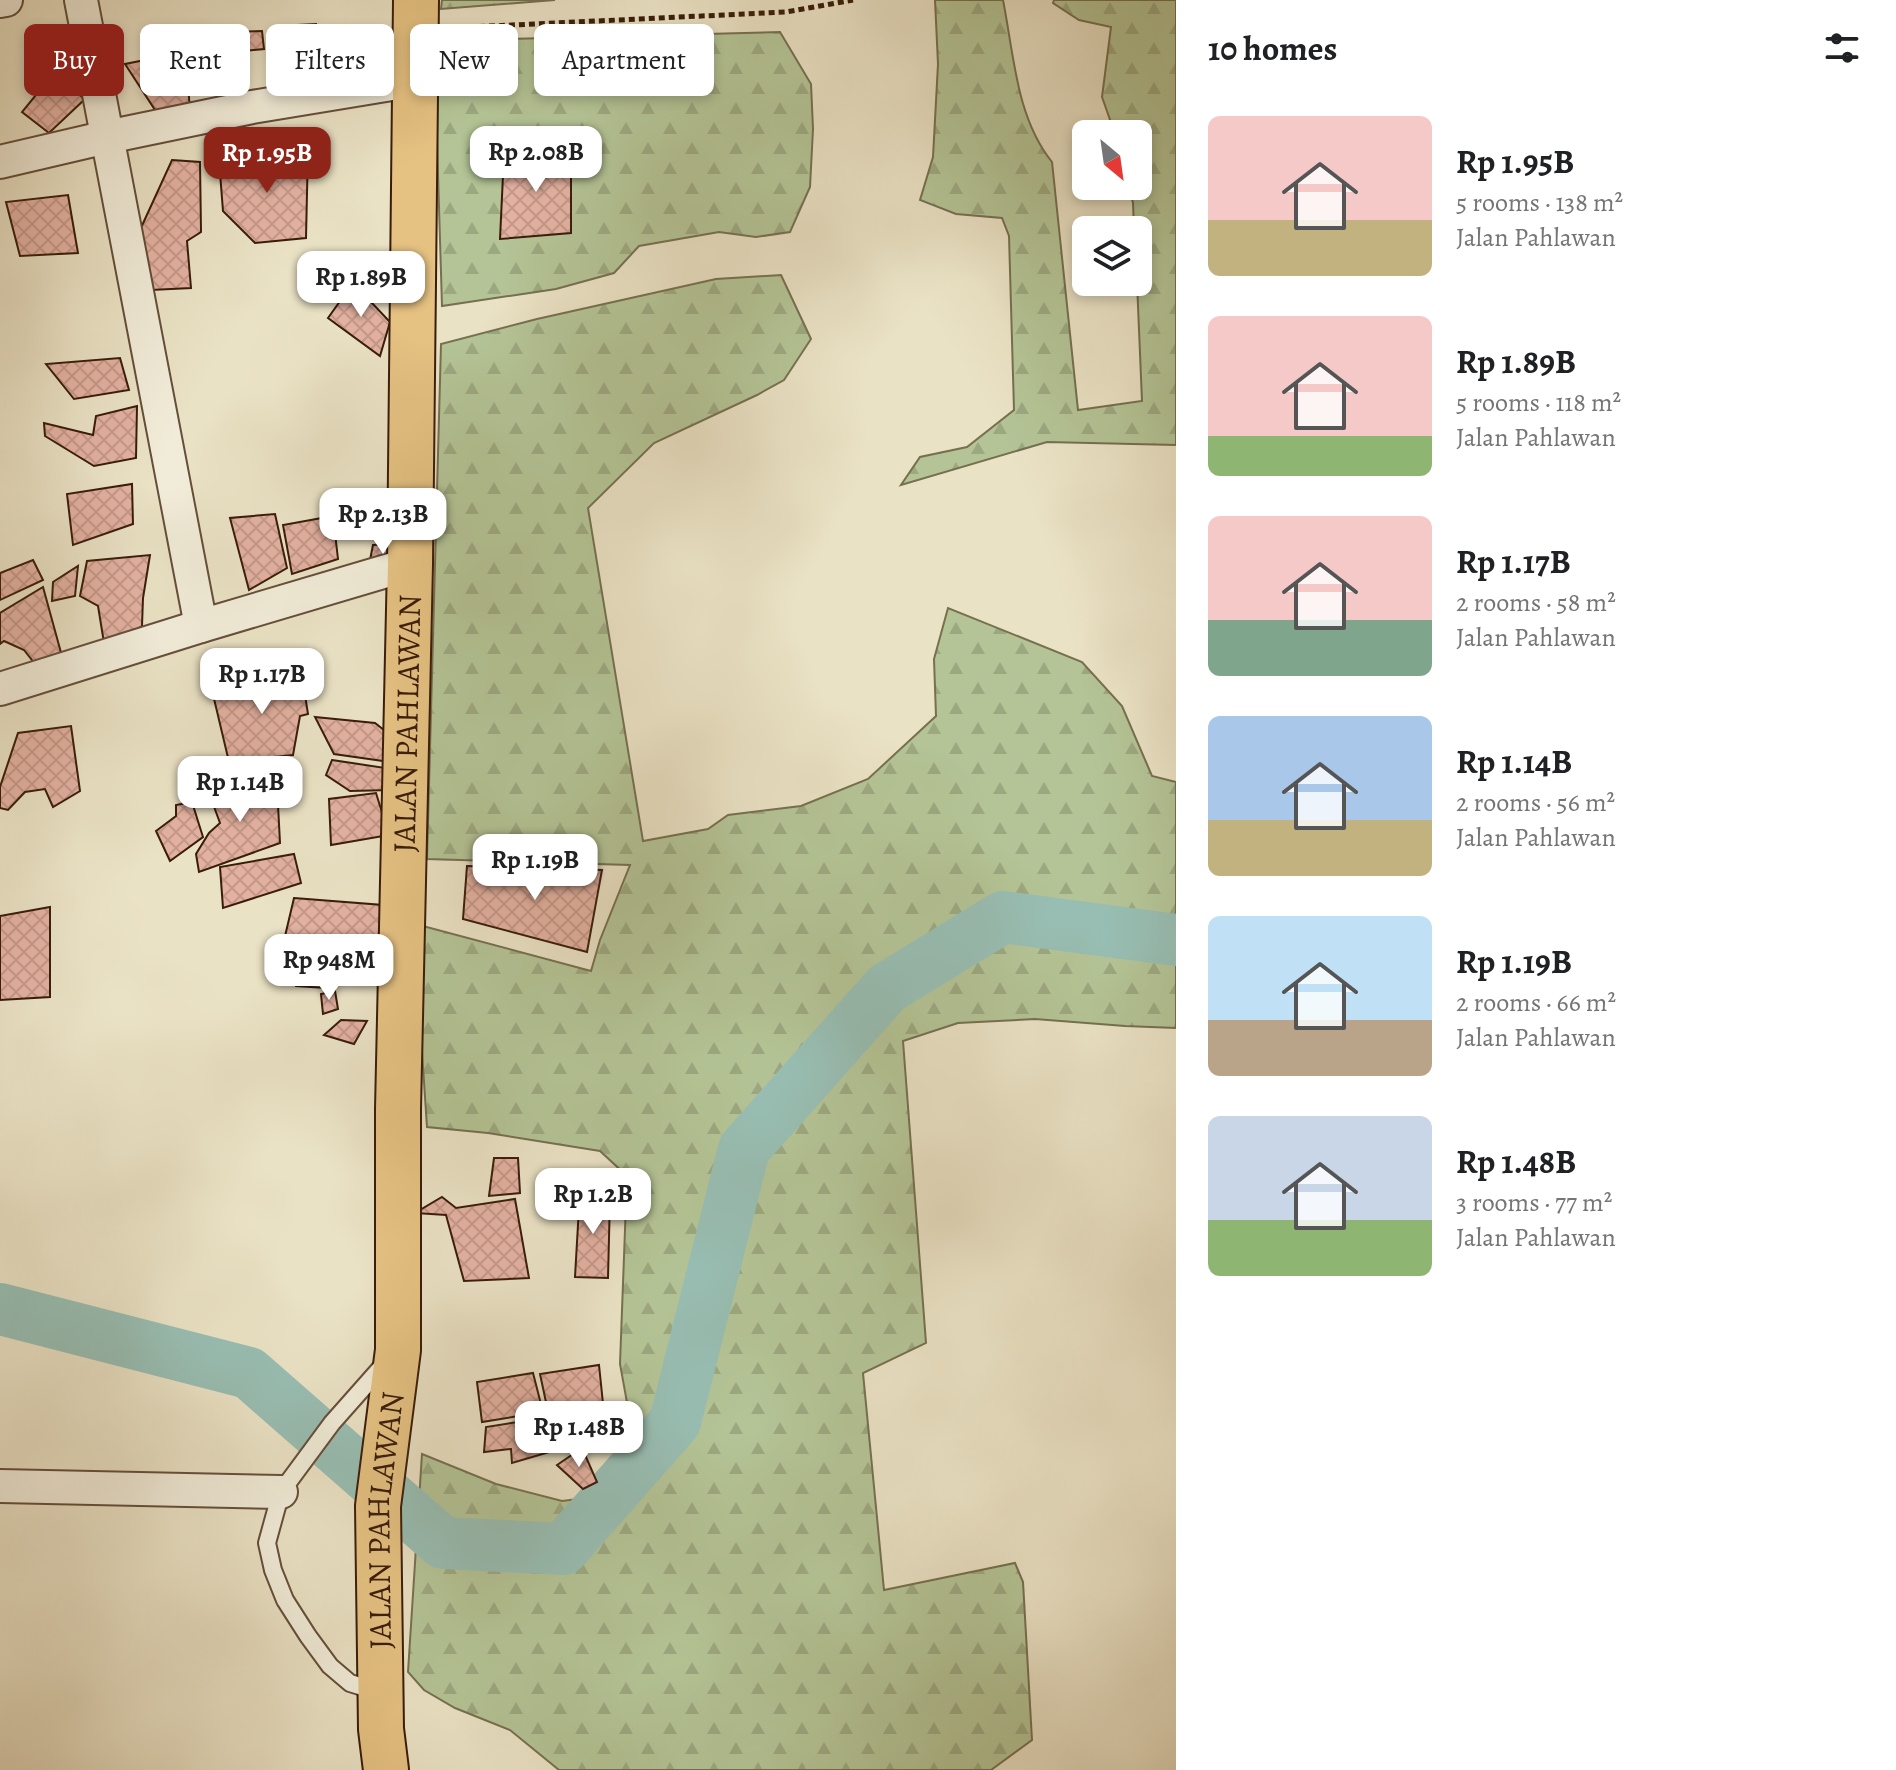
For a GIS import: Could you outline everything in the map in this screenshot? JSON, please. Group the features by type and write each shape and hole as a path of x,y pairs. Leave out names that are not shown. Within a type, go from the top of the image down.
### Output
{"main road":[{"name":"JALAN PAHLAWAN","path":"386,1770 381,1729 378,1506 398,1350 398,1109 410,564 416,96"}],"street":[{"path":"0,1 6,0"},
{"path":"81,0 201,626"},
{"path":"0,162 252,107 410,81"},
{"path":"0,689 410,564"},
{"path":"0,1486 281,1492"}],"lane":[{"name":"JALAN PAHLAWAN","path":"380,1693 350,1683 330,1666 285,1600 273,1570 267,1543 281,1492 332,1423 398,1350"}],"path":[{"path":"416,15 786,12 853,0"}],"green space":[{"path":"442,0 555,0 441,9"},
{"path":"935,0 1003,0 1024,105 1040,144 1052,162 1078,410 1142,401 1138,296 1152,296 1152,216 1133,216 1132,200 1152,200 1152,120 1110,120 1102,97 1111,27 1079,20 1053,3 1054,0 1176,0 1176,445 1047,442 901,485 920,457 967,447 1014,410 1009,236 1002,218 956,214 920,200 933,157 938,64"},
{"path":"780,32 811,84 813,129 810,187 790,232 756,237 719,232 639,246 614,273 556,289 442,306 436,96 518,96 518,39 534,38 534,96 714,96 714,34"},
{"path":"781,275 811,339 784,380 654,443 588,508 643,841 708,829 728,815 801,806 868,779 936,716 934,659 948,608 1082,662 1122,706 1152,776 1176,782 1176,1028 1035,1019 958,1023 903,1041 926,1343 863,1373 884,1590 1015,1563 1023,1582 1032,1740 991,1770 559,1770 510,1730 455,1708 424,1690 408,1672 422,1454 496,1484 562,1501 586,1498 614,1473 628,1408 620,1364 627,1176 600,1151 488,1133 427,1127 419,1006 423,926 591,971 630,865 427,859 441,344 716,279"}],"building":[{"path":"250,31 262,31 264,49 250,50"},
{"path":"140,61 140,87 125,64"},
{"path":"35,96 81,96 85,99 49,133 22,112"},
{"path":"146,96 189,96 190,109 159,116"},
{"path":"308,149 306,238 255,243 223,211 219,160"},
{"path":"571,149 571,233 500,239 504,154"},
{"path":"172,160 200,162 201,232 187,241 191,288 151,290 140,230"},
{"path":"68,195 78,253 20,256 6,202"},
{"path":"353,283 390,322 380,356 328,318"},
{"path":"120,358 129,390 74,399 46,364"},
{"path":"137,406 136,458 94,466 45,436 44,423 93,435 96,416"},
{"path":"132,484 133,524 73,545 67,494"},
{"path":"275,514 287,568 249,590 230,518"},
{"path":"333,516 338,559 292,574 283,525"},
{"path":"394,544 397,563 368,570 373,545"},
{"path":"150,555 142,626 105,649 98,606 80,596 87,561"},
{"path":"33,560 43,580 0,600 0,573"},
{"path":"78,566 75,596 52,601 53,582"},
{"path":"43,587 63,660 39,669 24,650 4,641 0,644 0,613"},
{"path":"309,662 310,685 304,689 308,714 300,716 293,755 229,762 211,686 242,674 253,695 279,694 283,670"},
{"path":"315,717 375,723 398,741 397,763 334,754"},
{"path":"71,726 80,791 53,807 45,789 25,792 8,810 0,808 0,787 18,733"},
{"path":"332,760 392,769 391,790 350,791 326,775"},
{"path":"206,785 277,786 280,843 199,872 196,854 209,833 220,823"},
{"path":"376,793 389,835 331,845 329,799"},
{"path":"192,802 203,837 170,861 156,831 176,816 176,805"},
{"path":"294,854 301,883 223,908 220,867"},
{"path":"467,866 602,870 587,952 463,919"},
{"path":"294,898 383,905 384,940 329,943 326,988 296,986 282,949"},
{"path":"50,907 50,997 0,1000 0,916"},
{"path":"335,991 338,1009 323,1014 321,994"},
{"path":"341,1020 367,1021 354,1044 324,1035"},
{"path":"494,1158 518,1158 520,1193 489,1196"},
{"path":"580,1190 610,1198 608,1278 575,1277"},
{"path":"442,1197 456,1208 515,1199 529,1278 464,1281 446,1215 415,1213"},
{"path":"599,1365 605,1423 553,1435 540,1374"},
{"path":"533,1373 543,1412 482,1422 477,1382"},
{"path":"543,1418 556,1450 512,1463 511,1449 484,1452 486,1427"},
{"path":"582,1448 597,1482 583,1489 557,1465"}],"waterway":[{"path":"0,1309 249,1373 443,1543 563,1549 675,1422 744,1149 887,988 1003,917 1176,940"}]}
